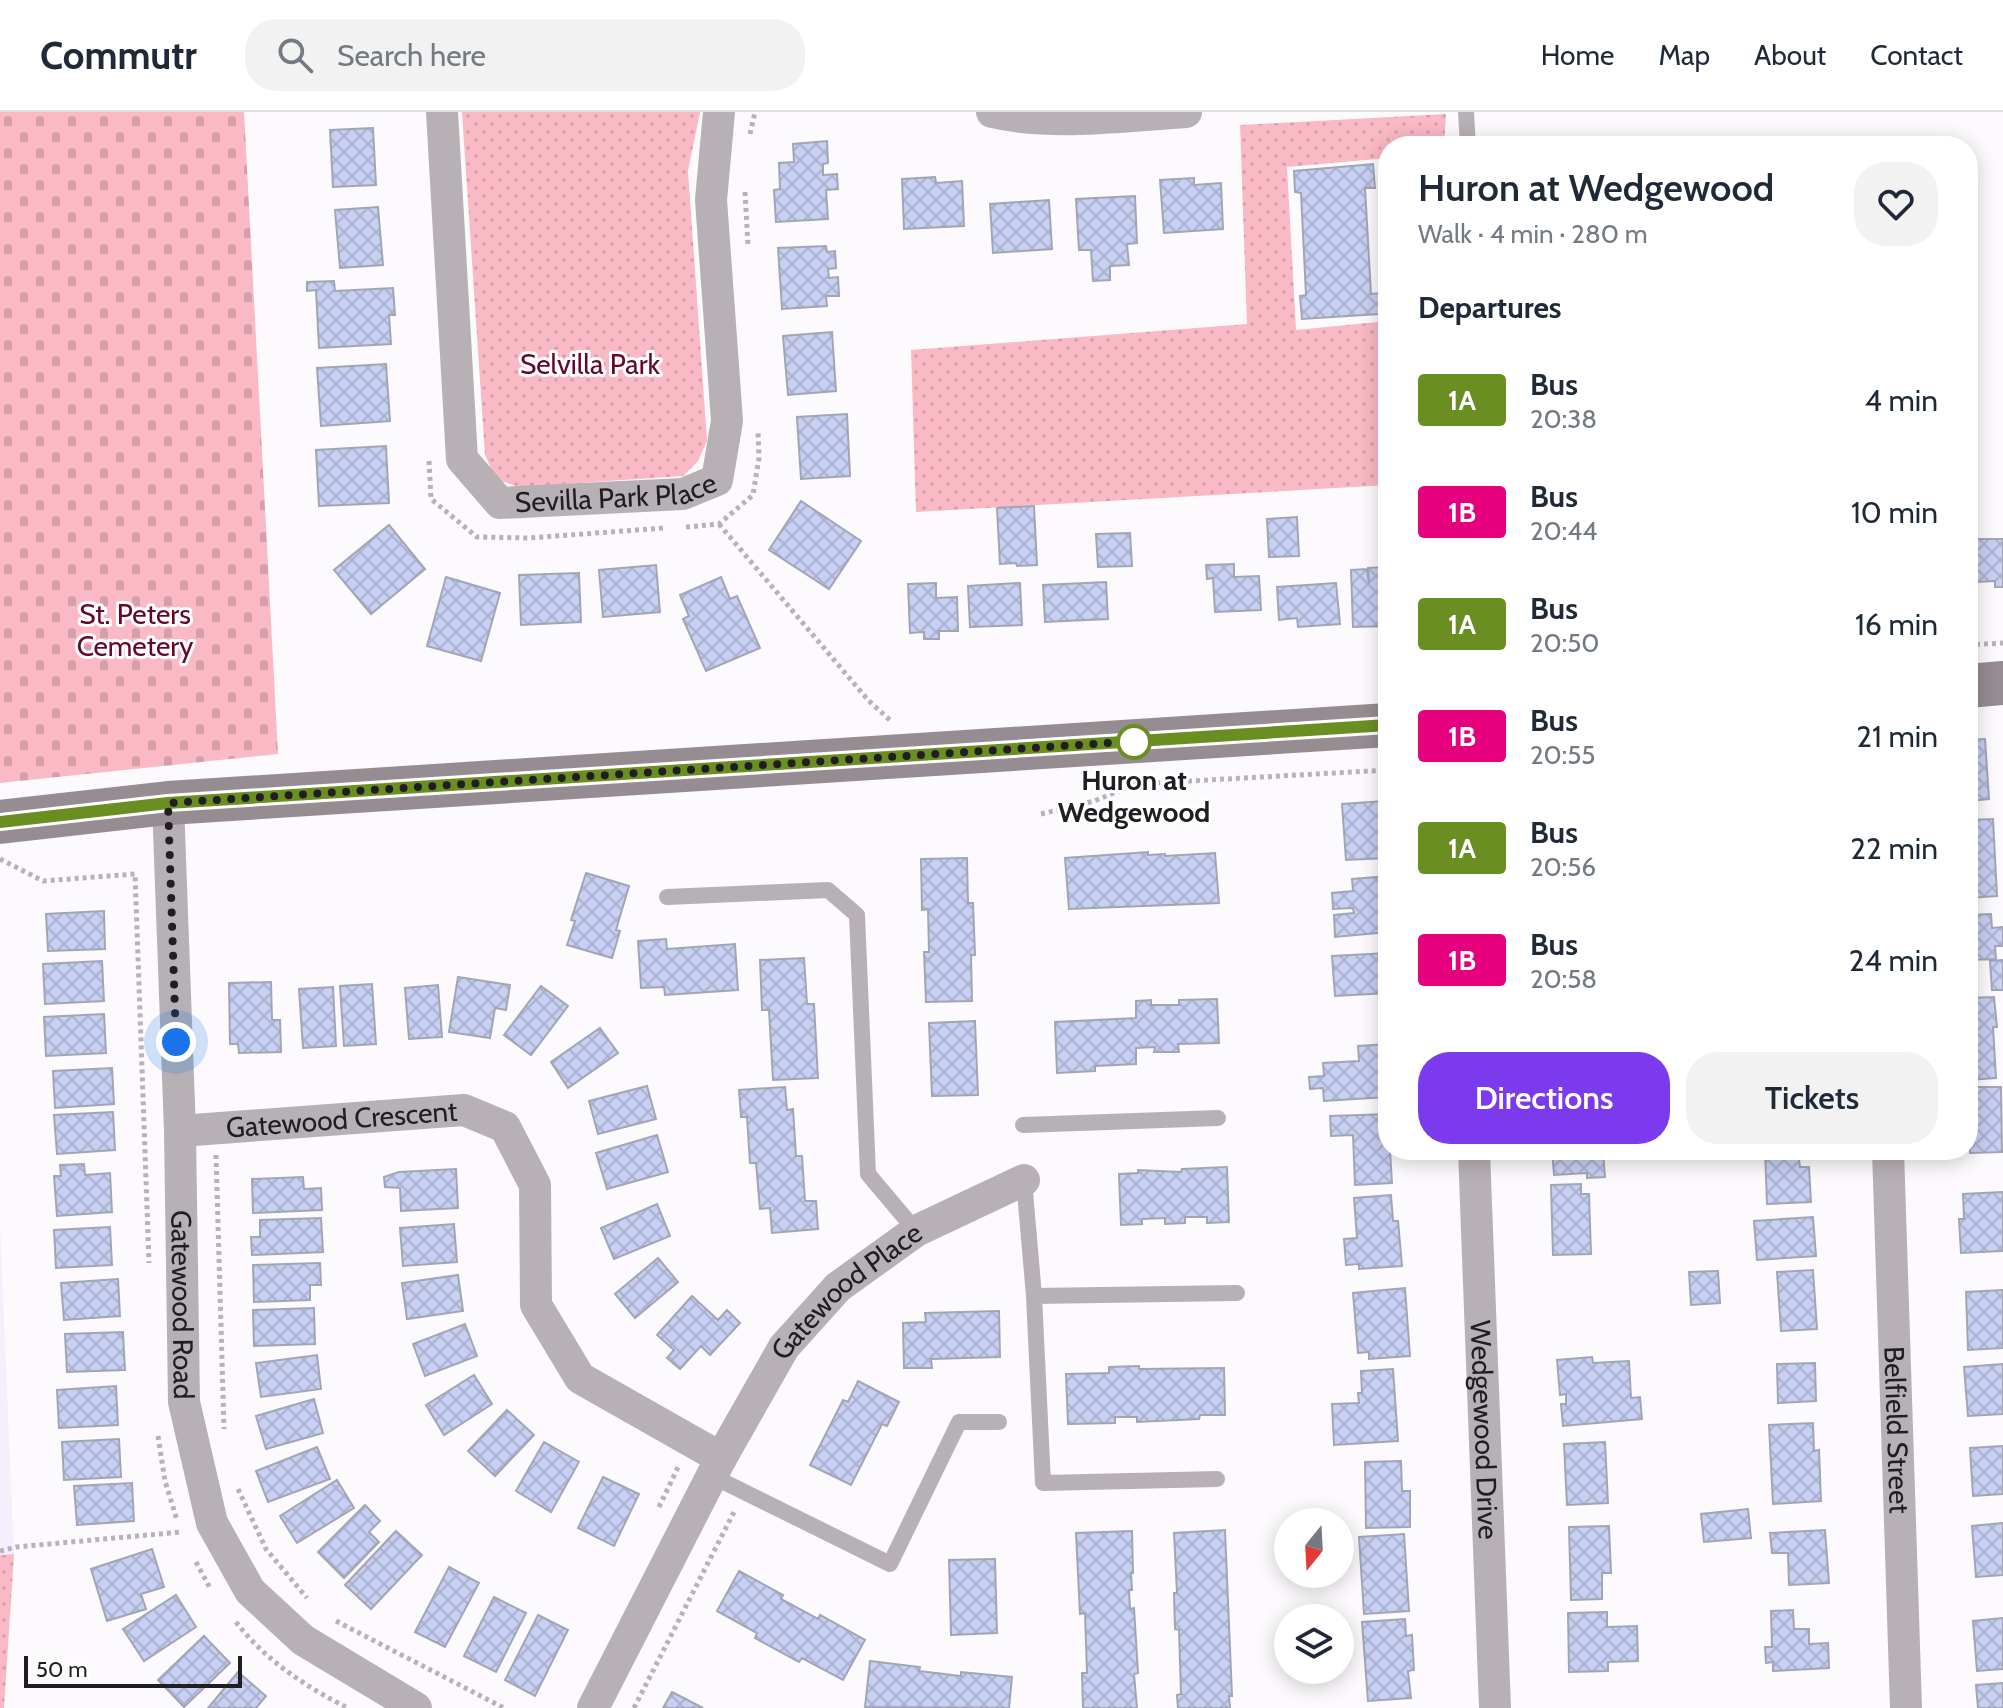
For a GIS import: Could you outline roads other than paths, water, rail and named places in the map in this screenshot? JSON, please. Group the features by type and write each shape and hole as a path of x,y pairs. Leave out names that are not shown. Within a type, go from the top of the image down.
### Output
{"main road":[{"path":"1978,685 2003,683"},
{"path":"0,822 168,803 1378,726"}],"street":[{"name":"Sevilla Park Place","path":"442,112 462,459 500,503 683,494 717,480 727,421 711,200 719,112"},
{"path":"992,112 1013,117 1097,118 1186,112"},
{"name":"Gatewood Road","path":"168,803 180,1131 184,1402 212,1523 250,1591 303,1640 416,1708"},
{"name":"Gatewood Crescent","path":"180,1131 464,1110 505,1127 535,1185 536,1305 580,1378 716,1467"},
{"name":"Wedgewood Drive","path":"1474,1160 1495,1708"},
{"name":"Belfield Street","path":"1888,1160 1906,1708"},
{"name":"Gatewood Place","path":"716,1467 784,1347 838,1287 916,1231 1024,1180"},
{"path":"593,1708 716,1467"}],"lane":[{"path":"1466,112 1467,136"},
{"path":"667,897 828,890 857,915 868,1174 916,1231"},
{"path":"1023,1125 1218,1118"},
{"path":"1024,1180 1034,1296 1043,1483 1217,1479"},
{"path":"1034,1296 1237,1293"},
{"path":"716,1467 890,1564 959,1422 999,1422"}],"place":[{"name":"Huron at Wedgewood","path":"1134,742"}],"park label":[{"name":"Selvilla Park","path":"590,364"},
{"name":"St. Peters Cemetery","path":"135,630"}]}
